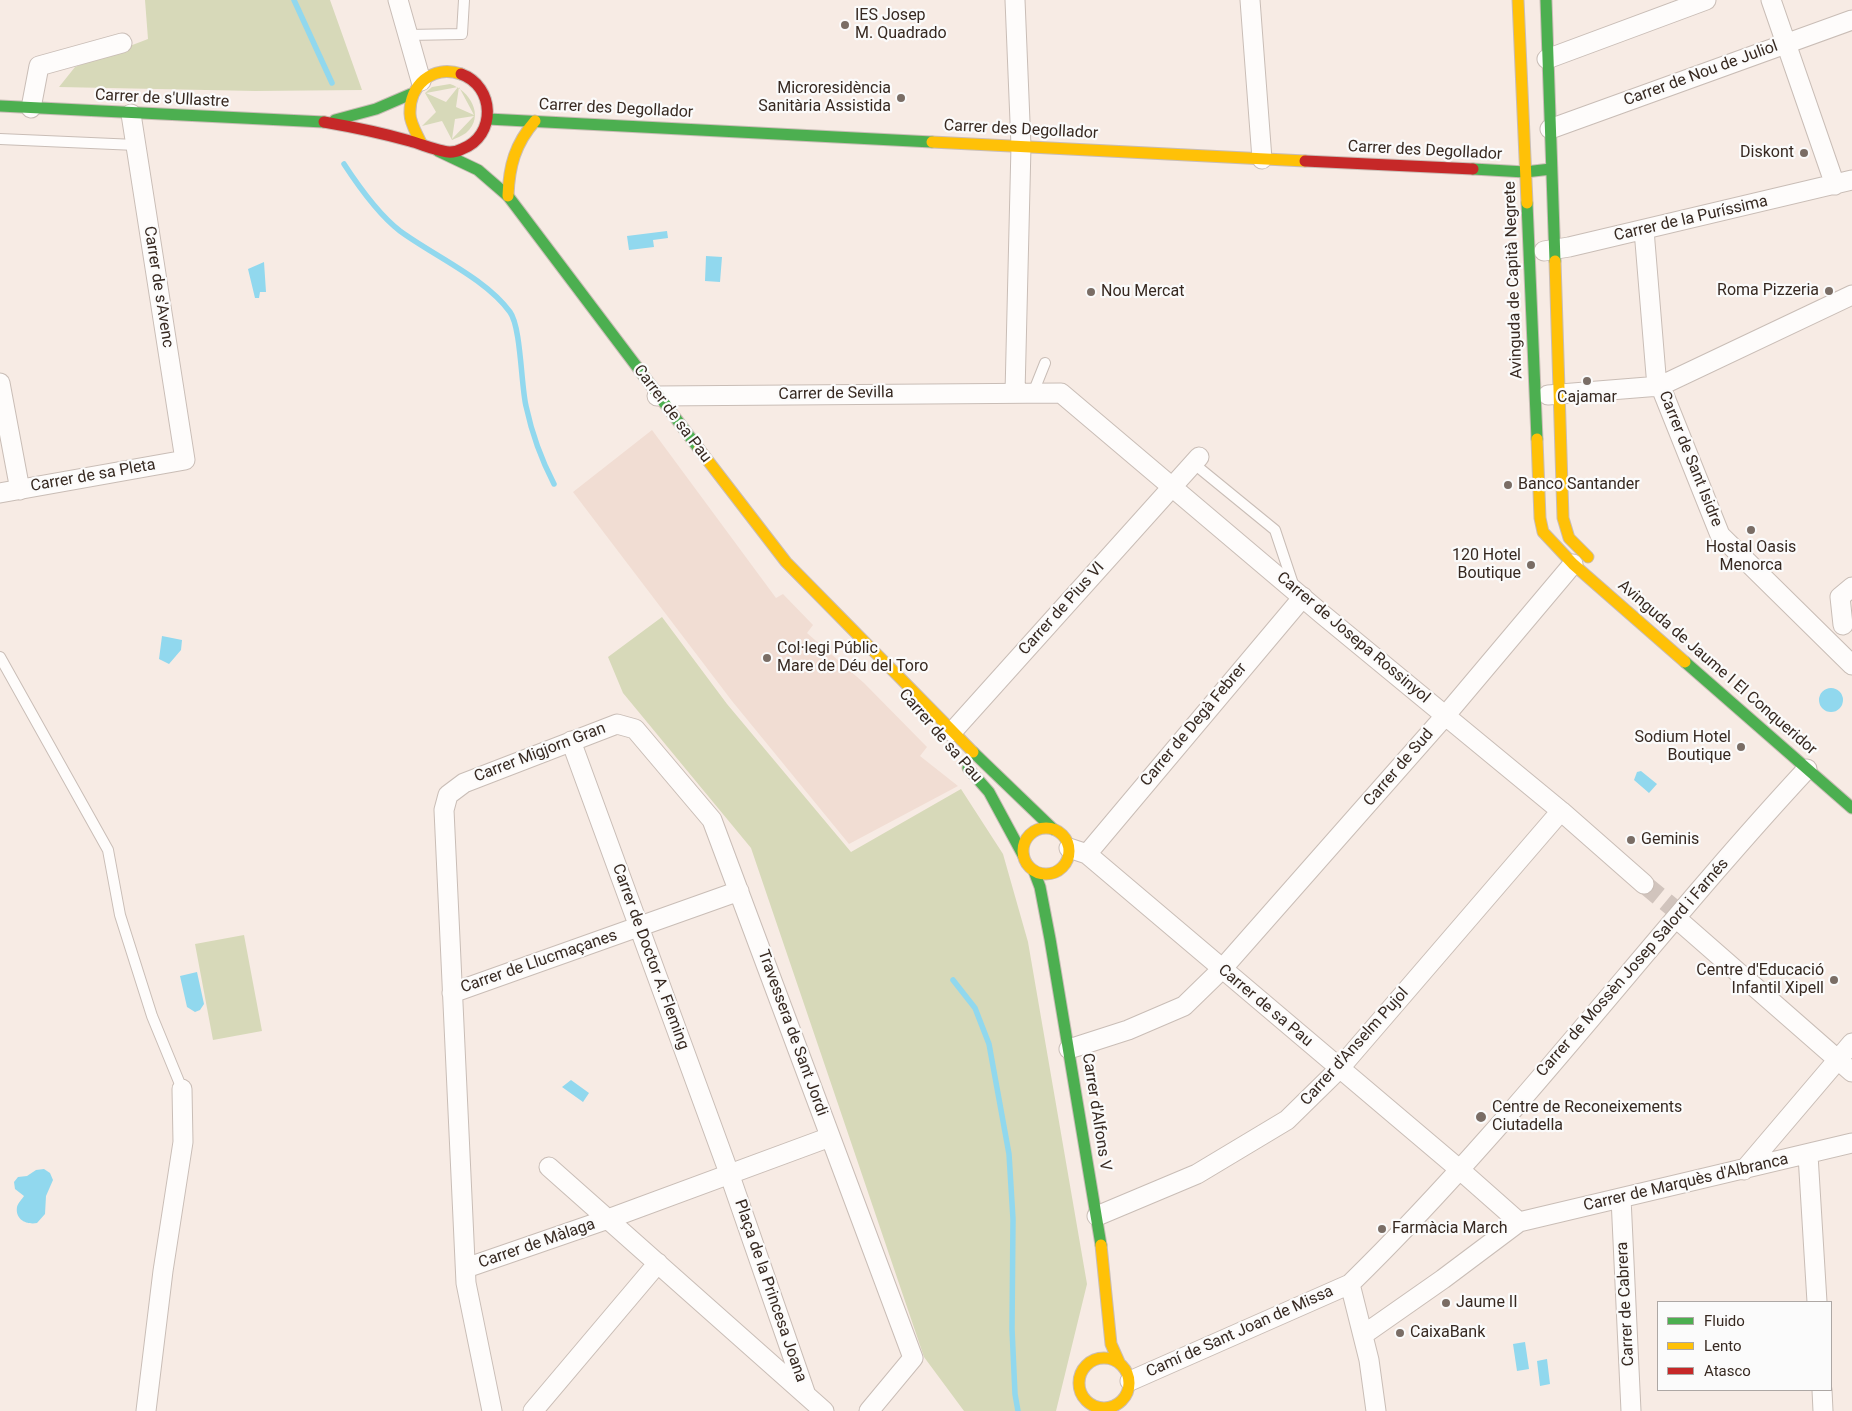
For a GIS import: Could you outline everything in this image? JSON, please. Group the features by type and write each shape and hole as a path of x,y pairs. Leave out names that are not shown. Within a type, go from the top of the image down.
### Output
{"street":[{"path":"398,0 408,35 416,87 408,111 410,124 420,143 438,151 457,151 474,143 482,134 488,121"},
{"path":"1015,0 1021,146 1024,393"},
{"path":"1250,0 1262,159"},
{"name":"Avinguda de Capità Negrete","path":"1518,0 1550,129 1563,518 1570,538"},
{"name":"Avinguda de Capità Negrete","path":"1546,0 1534,60 1525,172 1540,518 1543,532 1572,556"},
{"path":"1534,60 1706,0"},
{"path":"1771,0 1786,44 1843,182"},
{"name":"Carrer de Nou de Juliol","path":"1550,129 1852,20"},
{"path":"30,108 39,66 122,42"},
{"path":"416,87 434,73 448,70 462,73 474,80 484,91 488,104 490,142"},
{"name":"Carrer de s'Ullastre","path":"322,122 362,114 416,87"},
{"name":"Carrer de s'Ullastre","path":"0,106 322,122 354,127 420,143"},
{"name":"Carrer de s'Avenc","path":"132,114 185,460"},
{"name":"Carrer des Degollador","path":"488,121 535,121 1525,172 1551,169"},
{"path":"508,196 509,170 513,152 519,139 535,121"},
{"name":"Carrer de sa Pau","path":"438,151 478,170 508,196 657,396 786,562 943,735 1053,829"},
{"name":"Carrer de sa Pau","path":"498,172 508,196"},
{"name":"Carrer de la Puríssima","path":"1528,251 1554,250 1843,182"},
{"name":"Carrer de Sant Isidre","path":"1644,230 1656,375 1720,534 1852,665"},
{"path":"1535,398 1558,394 1660,386 1852,295"},
{"path":"0,383 20,490"},
{"name":"Carrer de Sevilla","path":"657,396 1061,393"},
{"name":"Carrer de Josepa Rossinyol","path":"1061,393 1299,594 1395,666 1445,716 1561,810 1644,884"},
{"name":"Carrer de sa Pleta","path":"0,493 185,460"},
{"name":"Carrer de Pius VI","path":"943,735 1196,460"},
{"name":"Avinguda de Jaume I El Conqueridor","path":"1570,538 1572,556 1812,763 1852,808"},
{"name":"Avinguda de Jaume I El Conqueridor","path":"1572,556 1598,565"},
{"name":"Carrer de Sud","path":"1069,1049 1128,1030 1184,1006 1222,970 1445,716 1572,556"},
{"path":"1843,626 1840,597 1852,587"},
{"name":"Carrer de Degà Febrer","path":"1087,854 1299,594"},
{"name":"Carrer de sa Pau","path":"845,625 943,735"},
{"name":"Carrer Migjorn Gran","path":"452,993 444,810 448,795 464,782 617,724 635,730"},
{"name":"Travessera de Sant Jordi","path":"635,730 712,820 913,1358 869,1411"},
{"name":"Carrer de Doctor A. Fleming","path":"571,741 729,1173"},
{"name":"Carrer de sa Pau","path":"960,757 989,792 1023,855"},
{"name":"Carrer de Mossèn Josep Salord i Farnés","path":"1350,1284 1392,1242 1459,1169 1676,913 1812,763"},
{"name":"Carrer d'Anselm Pujol","path":"1096,1216 1196,1174 1248,1145 1287,1120 1339,1069 1561,810"},
{"path":"1041,829 1053,829 1063,836 1069,848 1067,861 1063,867 1046,874 1034,871 1029,867 1023,855 1024,844 1031,834 1041,829"},
{"name":"Carrer de sa Pau","path":"1069,848 1087,854 1519,1222"},
{"name":"Carrer d'Alfons V","path":"1050,939 1055,889 1063,867"},
{"name":"Carrer d'Alfons V","path":"1034,871 1040,887 1069,1049 1107,1291 1111,1344 1119,1362"},
{"name":"Carrer de Llucmaçanes","path":"452,993 739,892"},
{"path":"1676,913 1852,1072"},
{"path":"452,993 466,1283 492,1411"},
{"path":"1744,1170 1852,1043"},
{"path":"146,1411 163,1272 183,1142 182,1089"},
{"path":"608,1219 830,1137"},
{"name":"Carrer de Marquès d'Albranca","path":"1519,1222 1852,1144"},
{"path":"1808,1155 1817,1301"},
{"name":"Plaça de la Princesa Joana","path":"549,1167 806,1395"},
{"name":"Plaça de la Princesa Joana","path":"729,1173 806,1395"},
{"name":"Carrer de Cabrera","path":"1621,1198 1631,1411"},
{"name":"Carrer de Màlaga","path":"466,1268 608,1219"},
{"path":"1363,1334 1443,1279 1519,1222"},
{"path":"533,1411 658,1263"},
{"path":"1350,1284 1369,1360 1376,1411"},
{"name":"Camí de Sant Joan de Missa","path":"1130,1380 1350,1284"},
{"name":"Carrer d'Alfons V","path":"1088,1364 1107,1291"},
{"path":"1075,1404 1080,1389 1080,1376 1088,1364 1100,1358 1119,1362 1126,1370 1130,1380 1128,1394 1117,1407 1099,1408 1087,1402 1080,1389"},
{"path":"1822,1391 1823,1411"},
{"path":"806,1395 824,1411"}],"lane":[{"path":"408,35 462,34 464,0"},
{"path":"0,139 136,144"},
{"path":"1024,393 1046,363"},
{"path":"1196,460 1275,530 1299,594"},
{"path":"0,657 108,850 123,924 152,1016 182,1089"}],"shaded area":[{"name":"Col·legi Públic Mare de Déu del Toro","path":"652,430 776,598 783,594 813,625 807,633 864,683 927,747 920,756 958,786 849,844 732,701 573,492"}],"green space":[{"path":"145,0 330,0 362,90 255,91 59,87 75,67 148,39"},
{"path":"450,84 457,87 426,93 446,102 459,88 456,107 474,115 460,90 469,98 473,104 475,119 466,133 452,140 442,121 422,126 436,112 425,93 432,87","holes":["474,116 452,139 455,119"]},
{"path":"662,617 727,704 851,852 961,789 1003,854 1028,942 1087,1284 1056,1411 964,1411 924,1357 751,848 623,693 608,657"},
{"path":"244,935 262,1031 213,1040 195,944"}],"water":[{"path":"667,231 668,238 653,240 654,247 629,250 627,236"},
{"path":"706,256 722,257 720,282 705,281"},
{"path":"264,262 266,292 260,292 259,298 255,298 248,269"},
{"path":"162,636 182,640 181,650 169,664 159,659"},
{"path":"1831,688 1836,689 1842,695 1842,705 1836,711 1831,712 1826,711 1820,705 1819,700 1820,695 1826,689"},
{"path":"1641,771 1657,784 1649,793 1634,780 1637,772"},
{"path":"197,972 204,1004 200,1010 195,1012 187,1007 180,976"},
{"path":"571,1080 589,1093 583,1102 562,1087"},
{"path":"44,1169 50,1173 53,1180 46,1196 45,1214 37,1223 22,1221 17,1212 24,1196 15,1189 14,1182 18,1177 27,1176 36,1170"},
{"path":"1525,1342 1529,1369 1517,1371 1513,1344"},
{"path":"1547,1359 1550,1384 1540,1386 1537,1361"}],"waterway":[{"path":"294,0 332,83"},
{"path":"344,164 369,200 384,217 413,240 473,278 510,312 514,319 516,330 528,416 537,446 554,484"},
{"path":"953,980 975,1008 989,1044 1009,1154 1013,1219 1012,1329 1015,1394 1018,1411"}],"tunnel":[{"path":"1644,884 1672,907"}],"traffic: fast":[{"path":"1546,0 1555,261"},
{"path":"335,120 376,109 411,94"},
{"path":"0,106 324,122"},
{"path":"488,119 932,142"},
{"path":"438,151 478,170 508,196 699,449"},
{"path":"1473,169 1525,172 1551,169"},
{"path":"1527,203 1537,439"},
{"path":"1685,662 1852,808"},
{"path":"973,752 1053,829"},
{"path":"968,768 989,792 1023,855"},
{"path":"1034,871 1040,887 1050,939 1101,1245"}],"traffic: slow":[{"path":"1518,0 1527,203"},
{"path":"421,143 410,117 413,95 418,86 432,75 441,72 461,74"},
{"path":"508,196 514,156 522,138 535,121"},
{"path":"932,142 1305,161"},
{"path":"1555,261 1563,518 1569,538 1588,557"},
{"path":"1537,439 1540,518 1543,532 1573,564 1685,662"},
{"path":"699,449 786,562 973,752"},
{"path":"1046,828 1059,832 1065,838 1069,851 1065,864 1059,870 1046,874 1033,870 1027,864 1023,851 1027,838 1033,832 1046,828"},
{"path":"1101,1245 1111,1344 1119,1362"},
{"path":"1099,1358 1109,1358 1122,1365 1129,1378 1129,1383 1129,1388 1122,1401 1109,1408 1099,1408 1090,1404 1083,1397 1079,1388 1079,1378 1083,1369 1090,1362 1099,1358"}],"traffic: jam":[{"path":"324,122 389,135 445,152 457,151 473,143 481,133 486,123 487,111 480,89 472,80 461,74"},
{"path":"1305,161 1473,169"}],"place":[{"name":"IES Josep M. Quadrado","path":"845,25"},
{"name":"Microresidència Sanitària Assistida","path":"901,98"},
{"name":"Diskont","path":"1804,153"},
{"name":"Roma Pizzeria","path":"1829,291"},
{"name":"Nou Mercat","path":"1091,292"},
{"name":"Cajamar","path":"1587,381"},
{"name":"Banco Santander","path":"1508,485"},
{"name":"Hostal Oasis Menorca","path":"1751,530"},
{"name":"120 Hotel Boutique","path":"1531,565"},
{"name":"Col·legi Públic Mare de Déu del Toro","path":"767,658"},
{"name":"Sodium Hotel Boutique","path":"1741,747"},
{"name":"Geminis","path":"1631,840"},
{"name":"Centre d'Educació Infantil Xipell","path":"1834,980"},
{"name":"Centre de Reconeixements Ciutadella","path":"1481,1117"},
{"name":"Farmàcia March","path":"1382,1229"},
{"name":"Jaume II","path":"1446,1303"},
{"name":"CaixaBank","path":"1400,1333"}]}
